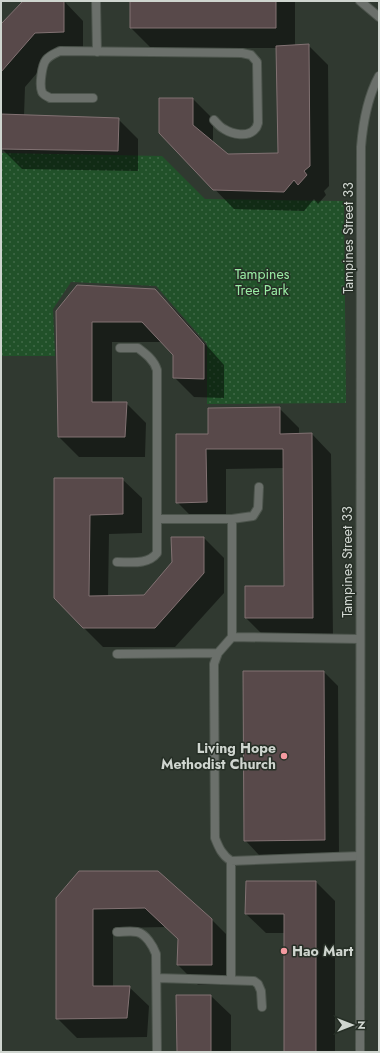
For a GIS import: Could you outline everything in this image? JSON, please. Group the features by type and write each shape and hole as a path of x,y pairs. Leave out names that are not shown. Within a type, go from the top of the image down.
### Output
{"street":[{"path":"96,1 97,52"},
{"path":"360,1 379,17"},
{"path":"93,98 50,98 45,96 42,91 42,71 44,61 50,55 60,51 242,52 251,55 257,62 258,123 255,130 249,133 233,133 223,129 214,120"},
{"name":"Tampines Street 33","path":"360,1052 359,743 361,147 366,110 370,95 379,76"},
{"path":"117,562 147,561 158,553 157,370 152,360 138,348 120,348"},
{"path":"157,519 232,519 253,516 258,508 259,487"},
{"path":"232,519 232,637 218,653 214,664 215,838 224,856 231,861 360,856"},
{"path":"232,637 360,639"},
{"path":"116,654 218,653"},
{"path":"231,861 231,980"},
{"path":"117,932 137,932 143,935 152,945 156,954 157,1052"},
{"path":"157,978 254,981 258,984 261,991 262,1006"}],"green space":[{"name":"Tampines Tree Park","path":"1,153 162,156 205,199 344,201 346,403 207,404 207,344 156,286 71,282 53,309 55,356 1,356"}],"building":[{"path":"23,1 64,1 64,32 35,33 1,72 1,24"},
{"path":"130,1 276,1 276,28 130,28"},
{"path":"309,44 310,166 304,171 307,175 298,185 294,180 284,192 213,190 159,133 159,98 193,98 193,125 228,154 278,153 276,46"},
{"path":"1,114 119,118 118,151 1,149"},
{"path":"77,285 155,289 204,344 204,379 173,378 173,355 142,322 92,322 92,402 127,402 125,437 58,437 56,311"},
{"path":"280,407 280,434 312,433 313,618 245,618 245,586 284,586 283,449 206,449 207,502 176,503 176,434 208,434 208,408"},
{"path":"54,478 123,478 123,514 90,515 89,596 144,595 172,562 171,537 204,537 204,573 155,628 83,628 54,598"},
{"name":"Living Hope Methodist Church","path":"243,671 324,671 325,840 244,841"},
{"path":"79,871 158,871 212,919 212,965 177,965 178,939 145,908 93,909 93,986 130,986 127,1018 56,1019 56,898"},
{"path":"246,881 316,881 316,1052 284,1052 284,914 245,914"},
{"path":"176,995 211,995 211,1052 177,1052"}],"place":[{"name":"Living Hope Methodist Church","path":"284,756"},
{"name":"Hao Mart","path":"284,951"}]}
